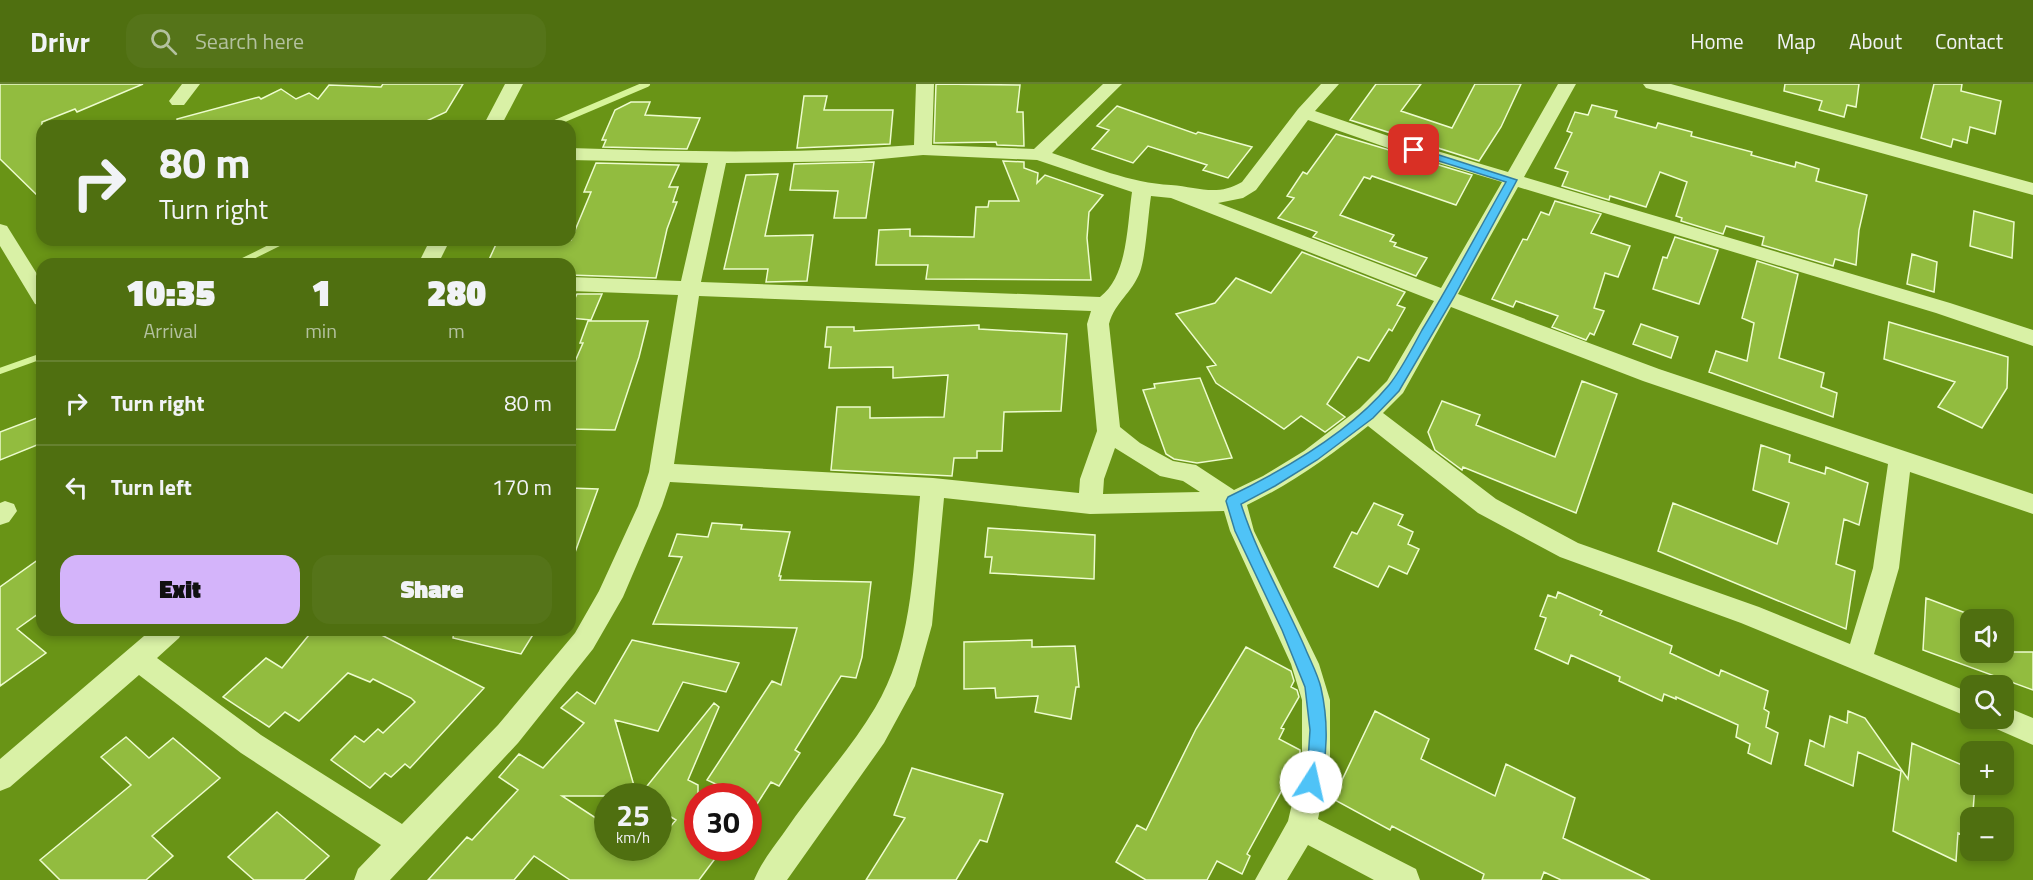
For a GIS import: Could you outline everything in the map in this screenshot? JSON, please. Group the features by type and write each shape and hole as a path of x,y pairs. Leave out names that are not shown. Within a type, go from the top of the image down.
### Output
{"street":[{"path":"178,101 192,84"},
{"path":"495,120 514,84"},
{"path":"923,150 925,84"},
{"path":"1039,155 1113,84"},
{"path":"576,154 718,158 860,155 923,150 1039,155 1142,189 1218,197 1236,194 1249,186 1304,113 1330,84"},
{"path":"661,472 933,487 1090,504 1233,501 1271,483 1312,457 1368,414 1395,387 1568,84"},
{"path":"1652,84 2033,189"},
{"path":"1304,113 1394,144 1943,308 2033,338"},
{"path":"369,880 508,734 584,641 610,597 650,506 661,472 690,287 718,158"},
{"path":"1090,504 1092,479 1109,431 1098,324 1104,304 1116,295 1130,271 1142,189"},
{"path":"1171,191 1651,375 2033,504"},
{"path":"0,230 36,289"},
{"path":"576,284 1104,304"},
{"path":"1368,414 1487,506 1523,527 1604,564 1750,615 1960,701"},
{"path":"1109,431 1132,449 1168,470 1188,472 1233,501 1242,531 1305,664 1316,700 1316,761 1302,826 1270,880"},
{"path":"1859,660 1886,568 1900,460"},
{"path":"769,880 828,796 882,727 901,686 909,666 919,622 933,487"},
{"path":"0,777 163,636"},
{"path":"138,659 250,744 404,843"},
{"path":"2014,723 2033,732"},
{"path":"1302,826 1405,880"}],"building":[{"path":"0,84 143,84 77,112 75,109 47,120 36,120 36,194 0,159"},
{"path":"383,84 463,84 446,112 429,120 177,120 259,97 261,99 281,89 296,99 309,93 318,99 329,85 381,87"},
{"path":"936,84 1020,85 1017,112 1023,112 1024,146 997,145 996,142 934,143"},
{"path":"1376,84 1421,84 1401,111 1452,128 1475,84 1521,84 1501,127 1479,161 1350,120"},
{"path":"1785,84 1859,84 1856,107 1847,105 1844,117 1819,110 1822,101 1784,91"},
{"path":"1934,84 1962,84 1961,91 2001,101 1995,134 1970,127 1967,143 1953,139 1951,147 1921,138"},
{"path":"804,96 827,96 824,110 893,110 890,144 797,148"},
{"path":"631,102 650,102 645,115 700,118 687,149 603,147 606,140 602,140 615,110"},
{"path":"1592,105 1617,111 1615,117 1656,128 1658,123 1692,132 1691,136 1752,152 1751,155 1795,167 1796,162 1819,169 1816,181 1867,195 1859,230 1856,265 1835,259 1833,266 1762,245 1764,237 1726,226 1723,234 1681,221 1682,218 1676,216 1687,182 1660,172 1646,207 1610,196 1609,200 1562,186 1568,172 1555,168 1572,133 1567,131 1575,112 1588,115"},
{"path":"1117,106 1196,134 1198,132 1252,147 1228,178 1203,170 1207,165 1148,146 1133,163 1092,149 1109,130 1097,126"},
{"path":"1336,134 1472,175 1456,205 1372,176 1370,179 1364,177 1340,215 1394,235 1390,241 1396,243 1394,246 1427,258 1416,276 1313,237 1317,232 1278,218 1294,198 1287,196 1303,172 1307,174"},
{"path":"1003,161 1024,162 1024,168 1038,173 1037,183 1045,175 1103,195 1089,212 1087,238 1091,280 926,279 928,265 876,265 879,230 910,229 910,236 974,237 976,207 988,207 989,201 1019,201"},
{"path":"874,162 866,218 834,218 838,191 790,190 794,164"},
{"path":"596,163 679,165 669,187 678,187 673,202 677,202 667,229 656,278 576,275 576,258 490,258 495,246 576,246 576,228 591,192 584,192"},
{"path":"778,174 765,236 813,235 807,281 766,282 768,269 724,269 746,175"},
{"path":"1555,201 1601,214 1591,233 1630,246 1618,277 1605,273 1594,308 1604,311 1594,335 1590,333 1586,340 1552,327 1558,316 1516,301 1513,307 1492,299 1523,239 1527,240 1541,212 1549,215"},
{"path":"1974,211 2014,222 2012,258 1970,246"},
{"path":"1675,237 1718,250 1699,304 1653,289 1663,257 1667,258"},
{"path":"1302,252 1405,292 1397,305 1405,308 1392,331 1389,329 1369,361 1358,357 1327,404 1345,417 1325,432 1301,416 1284,429 1216,383 1207,367 1216,365 1176,314 1215,303 1236,278 1271,293"},
{"path":"1912,254 1937,262 1934,292 1907,284"},
{"path":"1757,261 1798,274 1779,358 1824,373 1821,387 1837,393 1833,417 1709,372 1716,351 1747,361 1754,323 1742,318"},
{"path":"577,294 602,294 591,320 576,319"},
{"path":"588,321 648,321 639,357 615,430 576,429 576,359 583,343 580,343"},
{"path":"1889,322 2008,357 2007,388 1982,428 1938,407 1955,382 1884,359"},
{"path":"1641,324 1678,337 1671,358 1633,344"},
{"path":"979,325 979,329 1067,334 1061,411 1004,412 1002,451 977,451 977,458 954,458 952,476 831,470 837,407 870,407 870,418 944,417 948,375 893,378 893,367 829,368 831,347 825,347 827,327 854,327 854,331"},
{"path":"1200,378 1232,458 1197,463 1174,459 1166,454 1143,390 1155,388 1154,384"},
{"path":"1582,381 1617,394 1576,513 1463,467 1462,470 1435,450 1428,432 1442,401 1480,415 1476,425 1555,457"},
{"path":"36,418 36,445 0,460 0,432"},
{"path":"1761,445 1790,455 1789,462 1825,474 1826,467 1868,483 1859,525 1844,519 1836,564 1855,571 1846,629 1658,551 1673,503 1777,544 1789,503 1753,490"},
{"path":"576,488 598,489 576,550"},
{"path":"1374,503 1403,515 1398,525 1413,532 1408,544 1419,549 1407,574 1389,566 1378,587 1334,567 1352,532 1357,534"},
{"path":"712,523 742,525 741,529 790,532 780,580 871,582 862,657 856,678 841,676 795,750 800,753 779,786 771,782 762,796 762,783 713,783 707,780 772,681 781,685 797,628 653,624 682,557 669,556 677,534 708,537"},
{"path":"988,528 1095,535 1094,579 990,573 992,557 985,557"},
{"path":"36,561 36,615 17,629 46,653 0,686 0,587"},
{"path":"1558,592 1602,611 1600,615 1672,646 1670,653 1719,676 1721,670 1768,691 1764,709 1769,712 1766,727 1778,733 1771,764 1748,753 1750,744 1736,737 1738,725 1676,697 1676,699 1664,694 1662,701 1619,681 1620,677 1571,655 1568,664 1535,649 1546,618 1540,616 1548,595 1556,598"},
{"path":"1926,598 1960,611 1960,663 2014,663 2014,652 2033,652 2033,690 2014,683 2014,675 1992,675 1923,650"},
{"path":"308,636 384,636 484,688 410,768 405,764 391,777 385,773 370,788 331,760 355,736 364,742 378,729 383,733 415,702 373,679 370,682 348,673 299,721 285,712 269,727 223,697 266,658 282,668"},
{"path":"453,636 532,636 521,654 453,638"},
{"path":"632,640 739,663 726,692 683,682 658,731 615,720 633,783 594,783 594,796 562,796 594,817 594,861 672,861 672,825 676,820 672,818 672,783 649,783 714,703 719,707 688,780 694,783 684,783 684,861 713,861 699,880 570,880 534,856 514,880 428,880 467,837 472,840 518,790 499,777 519,754 543,768 584,723 561,708 577,692 595,704"},
{"path":"1032,640 1032,647 1075,646 1079,687 1076,687 1071,719 1035,712 1038,696 996,698 995,688 964,689 964,642"},
{"path":"1246,647 1291,671 1294,681 1291,687 1297,690 1299,697 1281,728 1284,729 1279,739 1300,750 1300,757 1247,854 1250,856 1242,874 1217,861 1207,880 1146,880 1116,862 1137,825 1146,830 1196,729"},
{"path":"1375,711 1429,739 1421,759 1495,796 1506,764 1575,798 1563,838 1650,880 1561,880 1544,872 1541,880 1482,880 1484,874 1392,826 1390,830 1333,799"},
{"path":"1848,711 1865,718 1908,779 1912,743 1960,764 1960,795 1974,795 1973,807 1960,807 1960,834 1958,833 1956,861 1893,831 1901,771 1858,752 1853,786 1805,765 1810,740 1824,747 1830,716 1847,723"},
{"path":"126,737 149,758 173,738 220,778 152,836 173,856 146,880 60,880 40,860 131,785 101,757"},
{"path":"912,768 1003,794 987,842 980,840 956,880 866,880 905,818 894,815"},
{"path":"277,812 329,856 304,880 254,880 228,857"}],"waterway":[{"path":"562,120 647,84"},
{"path":"249,258 273,246"},
{"path":"0,371 36,358"}],"route":[{"path":"1311,782 1316,761 1318,730 1313,687 1290,630 1242,531 1233,501 1271,483 1312,457 1368,414 1395,387 1448,297 1512,180 1414,150"}]}
